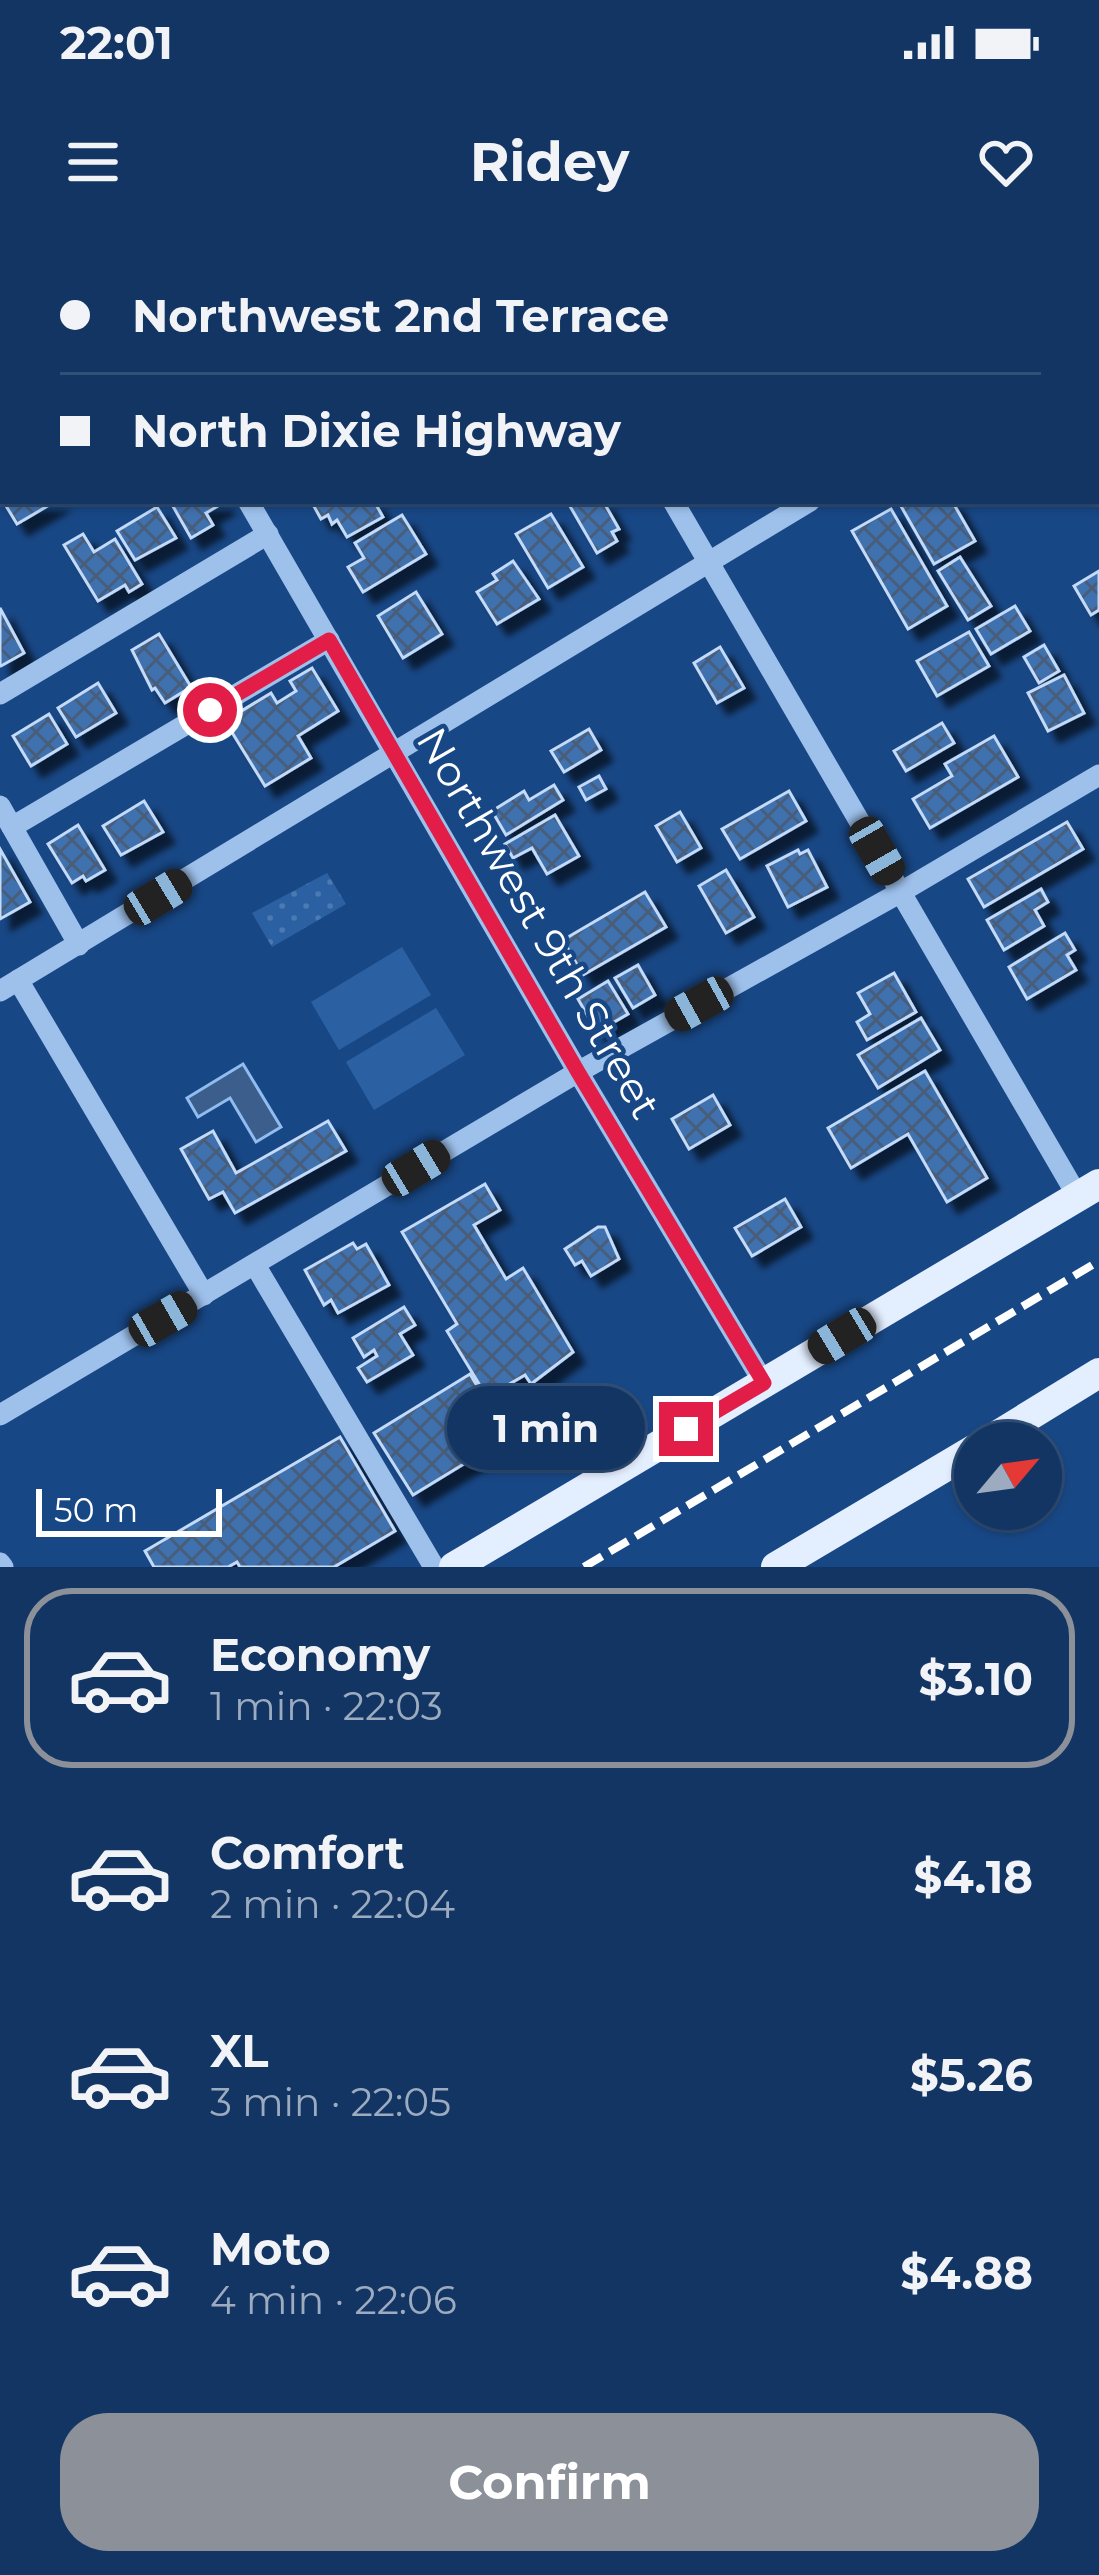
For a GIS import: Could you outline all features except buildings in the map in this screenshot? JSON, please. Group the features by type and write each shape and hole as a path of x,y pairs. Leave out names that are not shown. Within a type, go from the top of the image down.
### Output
{"main road":[{"path":"454,1567 1088,1190"},
{"path":"1020,1422 1099,1373"},
{"path":"776,1567 954,1461"}],"street":[{"name":"Northwest 9th Street","path":"250,504 764,1383"},
{"path":"675,504 901,892 1088,1190"},
{"path":"204,1295 9,986 805,504"},
{"path":"0,694 268,534"},
{"path":"12,827 329,640"},
{"path":"0,1415 578,1072 1099,775"},
{"path":"0,806 79,945"},
{"path":"255,1265 434,1567"}],"shaded area":[{"path":"327,873 346,904 272,947 252,913"},
{"path":"402,947 431,995 339,1050 311,1002"},
{"path":"436,1008 465,1055 374,1110 346,1062"},
{"path":"243,1064 281,1127 256,1142 230,1098 198,1117 187,1098"}],"railway":[{"path":"584,1567 1099,1261"}],"route":[{"path":"210,710 329,640 764,1383 686,1429"}]}
